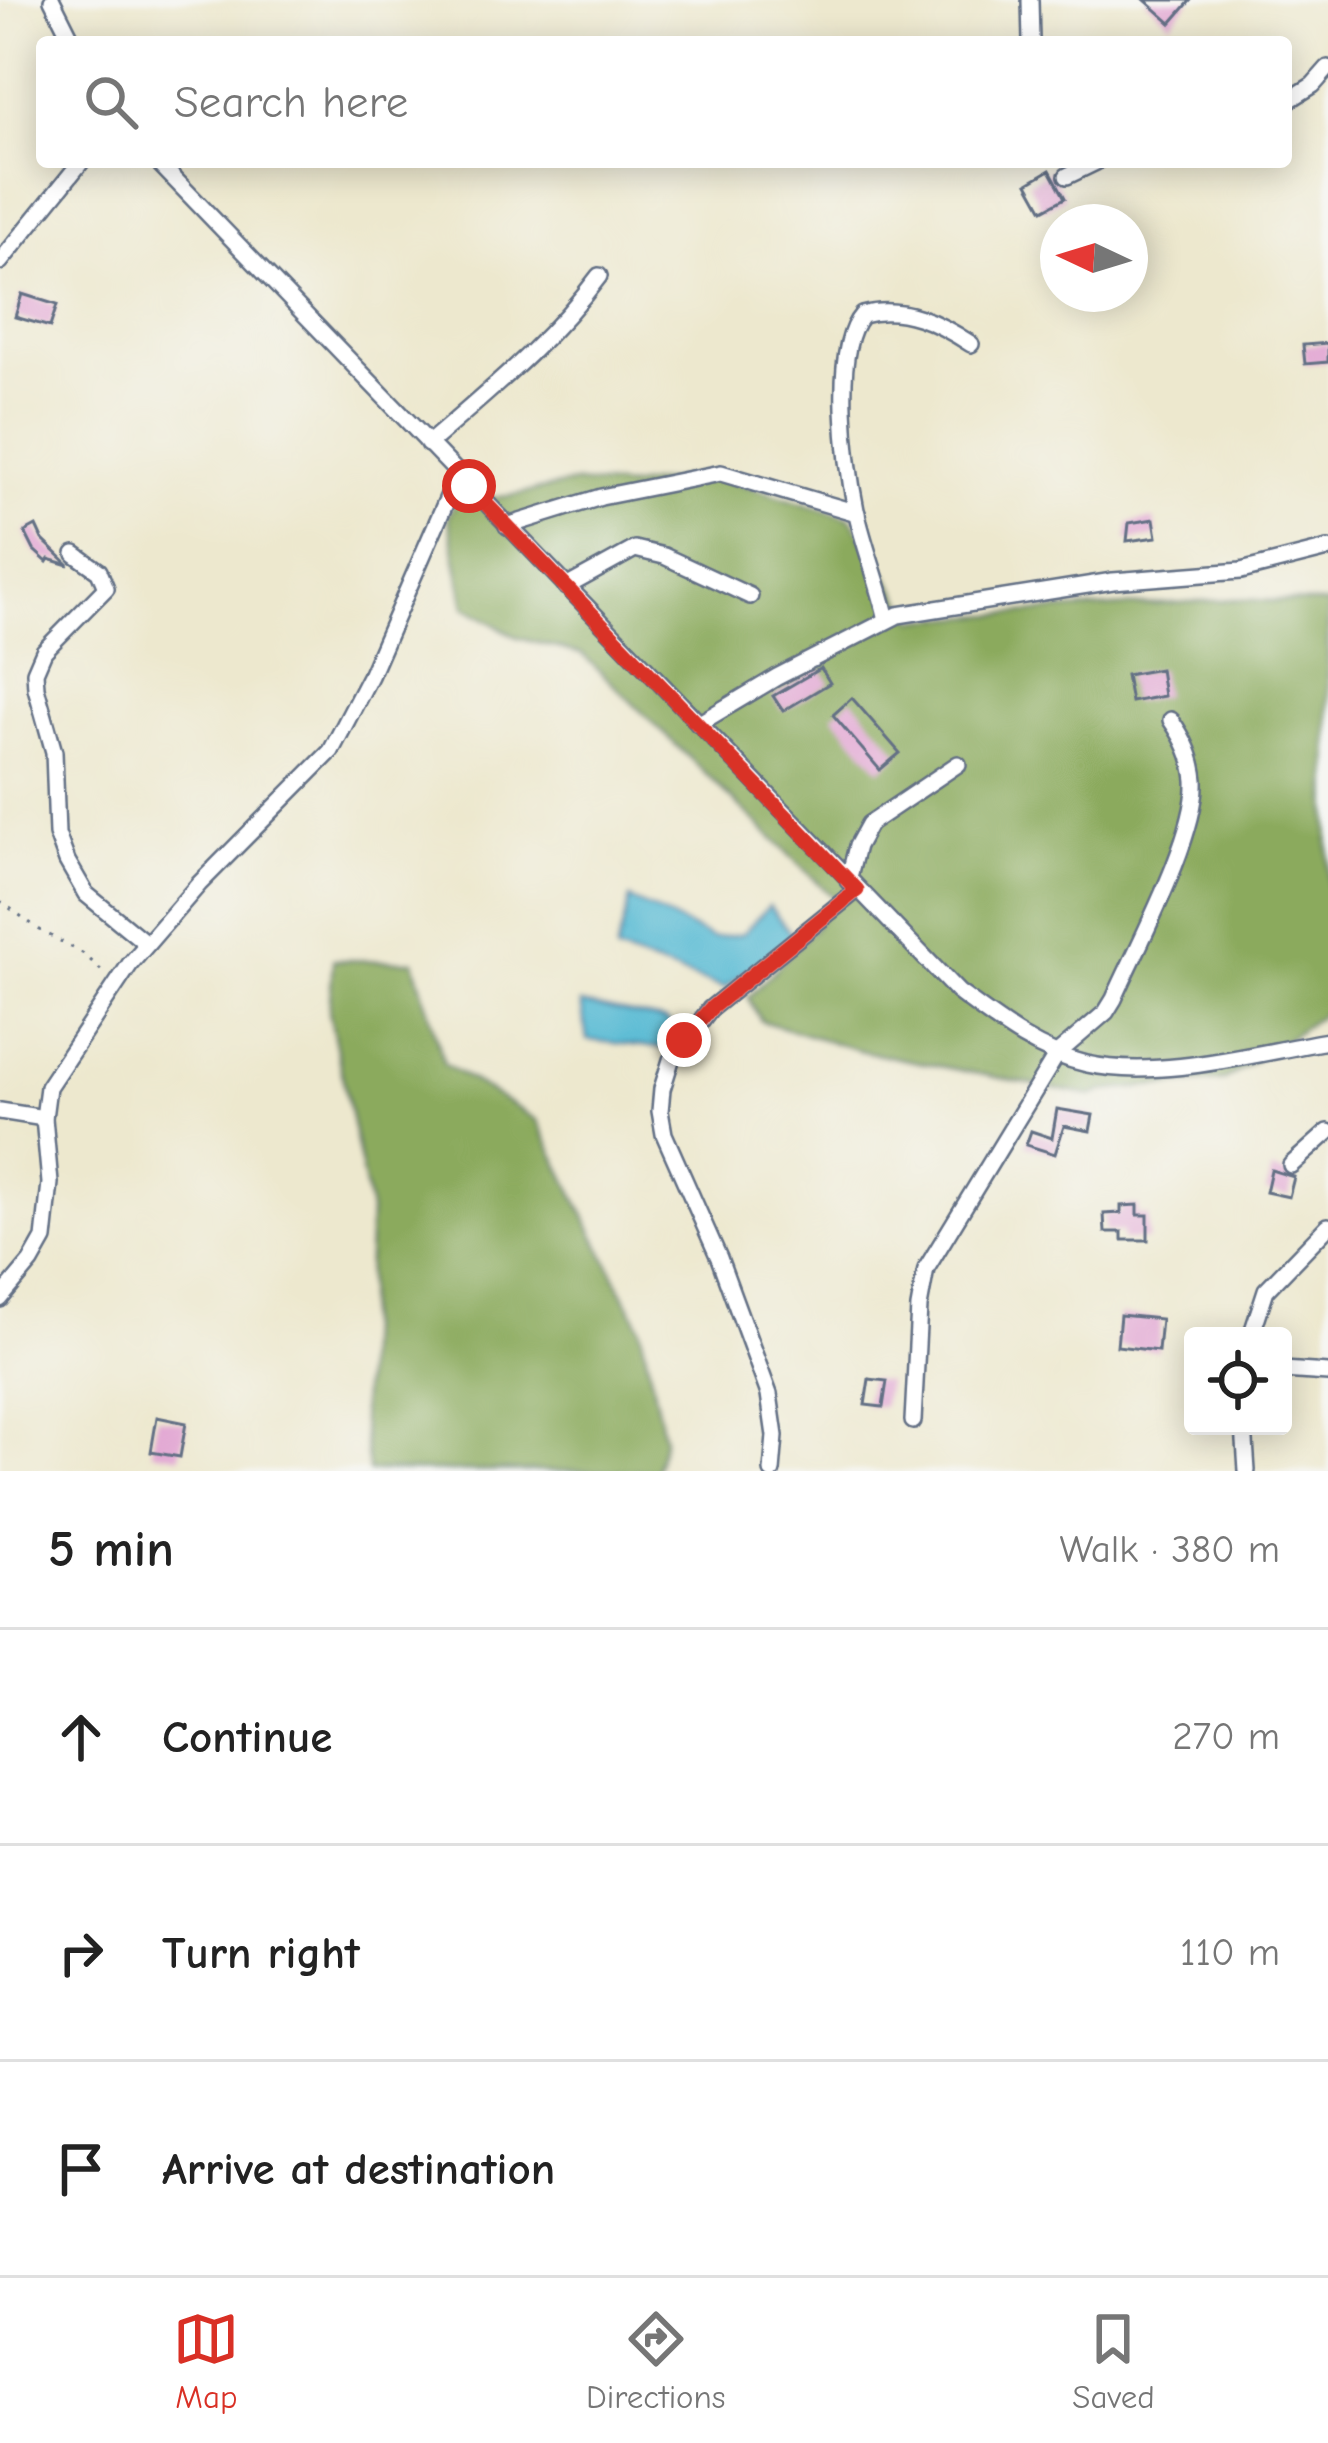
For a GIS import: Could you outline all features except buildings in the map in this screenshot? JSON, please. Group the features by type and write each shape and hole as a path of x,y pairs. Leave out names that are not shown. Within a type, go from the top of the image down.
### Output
{"street":[{"path":"52,0 70,36"},
{"path":"1030,0 1031,36"},
{"path":"1292,98 1328,68"},
{"path":"0,262 76,168"},
{"path":"164,168 958,992 1002,1024 1057,1054 1108,1067 1158,1068 1328,1041"},
{"path":"1067,176 1084,168"},
{"path":"428,443 524,360 569,316 599,276"},
{"path":"887,620 856,513 845,383 855,323 872,312 915,316 935,321 971,344"},
{"path":"507,526 601,496 721,472 856,513"},
{"path":"0,1299 44,1239 50,1183 44,1118 48,1087 147,944 199,884 331,751 363,692 458,474"},
{"path":"566,587 635,549 664,556 750,596"},
{"path":"698,724 887,620 1112,581 1240,571 1328,549"},
{"path":"74,554 99,571 106,588 44,651 35,672 54,752 57,834 77,883 101,910 147,944"},
{"path":"914,1421 917,1324 926,1269 1057,1054 1106,1012 1114,999 1188,824 1195,784 1192,763 1185,740 1171,720"},
{"path":"772,1471 775,1436 769,1394 719,1258 664,1134 662,1088 671,1060 710,1009 852,886 857,847 869,824 958,764"},
{"path":"0,1111 44,1118"},
{"path":"1292,1165 1328,1132"},
{"path":"1255,1327 1266,1290 1328,1226"},
{"path":"1292,1371 1328,1373"},
{"path":"1245,1435 1247,1471"}],"path":[{"path":"0,901 84,954 116,984"}],"green space":[{"path":"707,474 851,518 915,620 1236,599 1328,604 1328,1011 1225,1080 1091,1096 862,1051 761,1021 748,998 812,931 835,899 582,654 518,638 465,607 448,516 458,499 510,496 574,483 628,487"},
{"path":"333,960 414,961 444,1064 537,1120 640,1326 664,1438 656,1471 368,1471 361,1415 370,1211 329,1012"}],"water":[{"path":"630,899 712,938 742,934 769,906 793,936 724,988 616,952"},
{"path":"581,1004 667,1021 676,1030 669,1049 587,1040"}],"route":[{"path":"469,486 857,890 710,1009 684,1040"}]}
